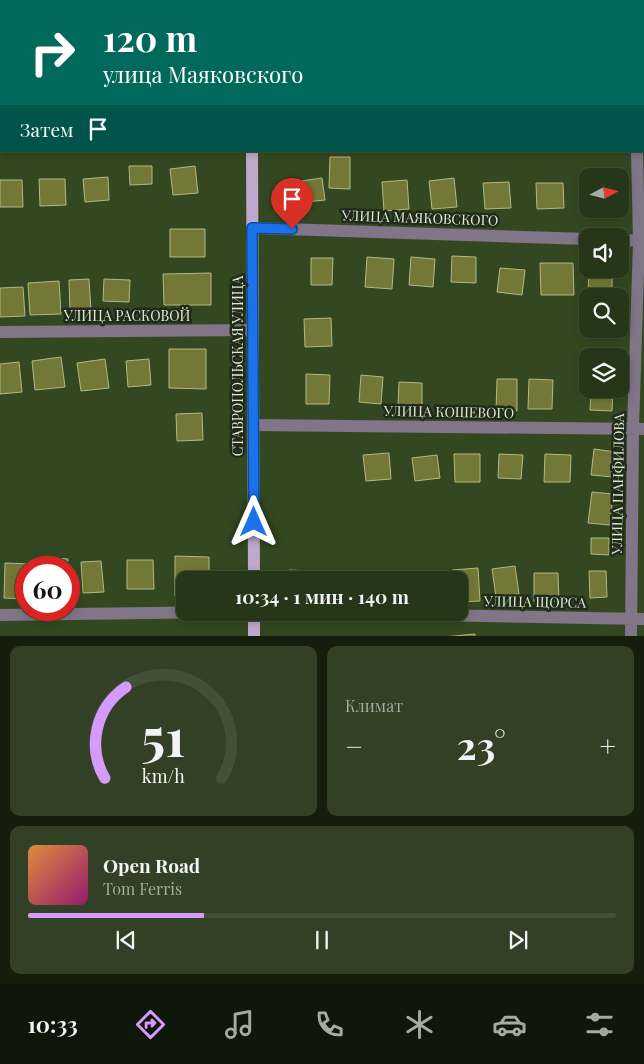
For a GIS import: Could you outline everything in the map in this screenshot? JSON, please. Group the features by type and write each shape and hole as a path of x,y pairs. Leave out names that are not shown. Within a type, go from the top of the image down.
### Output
{"main road":[{"name":"СТАВРОПОЛЬСКАЯ УЛИЦА","path":"252,152 254,571"},
{"path":"254,621 254,636"}],"street":[{"name":"УЛИЦА ПАНФИЛОВА","path":"631,636 638,619 641,241 638,152"},
{"name":"УЛИЦА МАЯКОВСКОГО","path":"252,228 579,239"},
{"name":"УЛИЦА РАСКОВОЙ","path":"0,332 253,330"},
{"name":"УЛИЦА КОШЕВОГО","path":"254,425 639,429"},
{"path":"0,615 176,613"},
{"name":"УЛИЦА ЩОРСА","path":"468,616 638,619"}],"building":[{"path":"330,157 350,157 350,189 329,188"},
{"path":"129,166 152,166 152,184 130,185"},
{"path":"195,166 198,193 173,195 170,169"},
{"path":"108,177 109,200 85,202 83,179"},
{"path":"322,178 325,200 297,203 294,182"},
{"path":"454,178 457,207 432,209 429,181"},
{"path":"39,179 65,179 66,205 40,206"},
{"path":"0,180 22,180 23,207 0,207"},
{"path":"407,180 409,209 384,211 382,182"},
{"path":"509,182 511,208 485,209 483,183"},
{"path":"536,183 563,183 564,208 537,209"},
{"path":"170,229 205,229 205,257 170,257"},
{"path":"452,256 476,257 476,283 451,282"},
{"path":"367,257 394,259 392,289 365,287"},
{"path":"411,257 435,259 433,287 409,285"},
{"path":"311,258 333,258 332,285 311,285"},
{"path":"540,263 573,263 574,295 541,295"},
{"path":"500,268 525,270 522,295 497,292"},
{"path":"211,273 211,305 164,305 163,274"},
{"path":"589,278 612,278 612,288 588,288"},
{"path":"89,279 91,311 70,312 69,280"},
{"path":"104,279 130,280 129,302 103,301"},
{"path":"59,281 61,314 30,315 28,283"},
{"path":"23,287 25,316 0,317 0,288"},
{"path":"331,318 332,346 305,347 304,319"},
{"path":"169,349 206,349 206,389 169,388"},
{"path":"61,357 65,387 35,390 32,361"},
{"path":"105,359 109,388 81,391 77,363"},
{"path":"149,359 151,385 128,387 126,361"},
{"path":"19,362 22,392 0,394 0,364"},
{"path":"306,374 330,375 329,404 306,404"},
{"path":"361,375 383,377 381,404 359,402"},
{"path":"497,379 517,379 517,411 496,411"},
{"path":"529,379 553,380 552,409 528,409"},
{"path":"399,382 422,383 422,407 398,406"},
{"path":"591,398 613,398 612,411 590,410"},
{"path":"202,413 203,440 177,441 176,414"},
{"path":"594,449 616,452 613,477 591,475"},
{"path":"389,453 391,479 366,481 363,455"},
{"path":"454,454 480,454 480,482 455,482"},
{"path":"499,454 523,455 521,479 498,478"},
{"path":"545,454 571,455 570,482 544,482"},
{"path":"437,455 440,478 415,481 412,458"},
{"path":"592,492 613,494 610,525 588,523"},
{"path":"591,538 609,538 609,555 591,554"},
{"path":"175,556 209,557 209,571 176,571 175,596"},
{"path":"127,560 153,560 154,589 127,589"},
{"path":"101,561 104,592 83,593 81,562"},
{"path":"5,563 15,563 15,598 4,598"},
{"path":"515,566 519,594 496,597 492,569"},
{"path":"478,568 480,601 468,602 468,571 452,570"},
{"path":"589,571 606,571 607,597 590,598"},
{"path":"534,573 558,573 559,601 534,601"},
{"path":"475,634 475,636 454,636"}],"route":[{"path":"254,522 252,228 292,229"}]}
